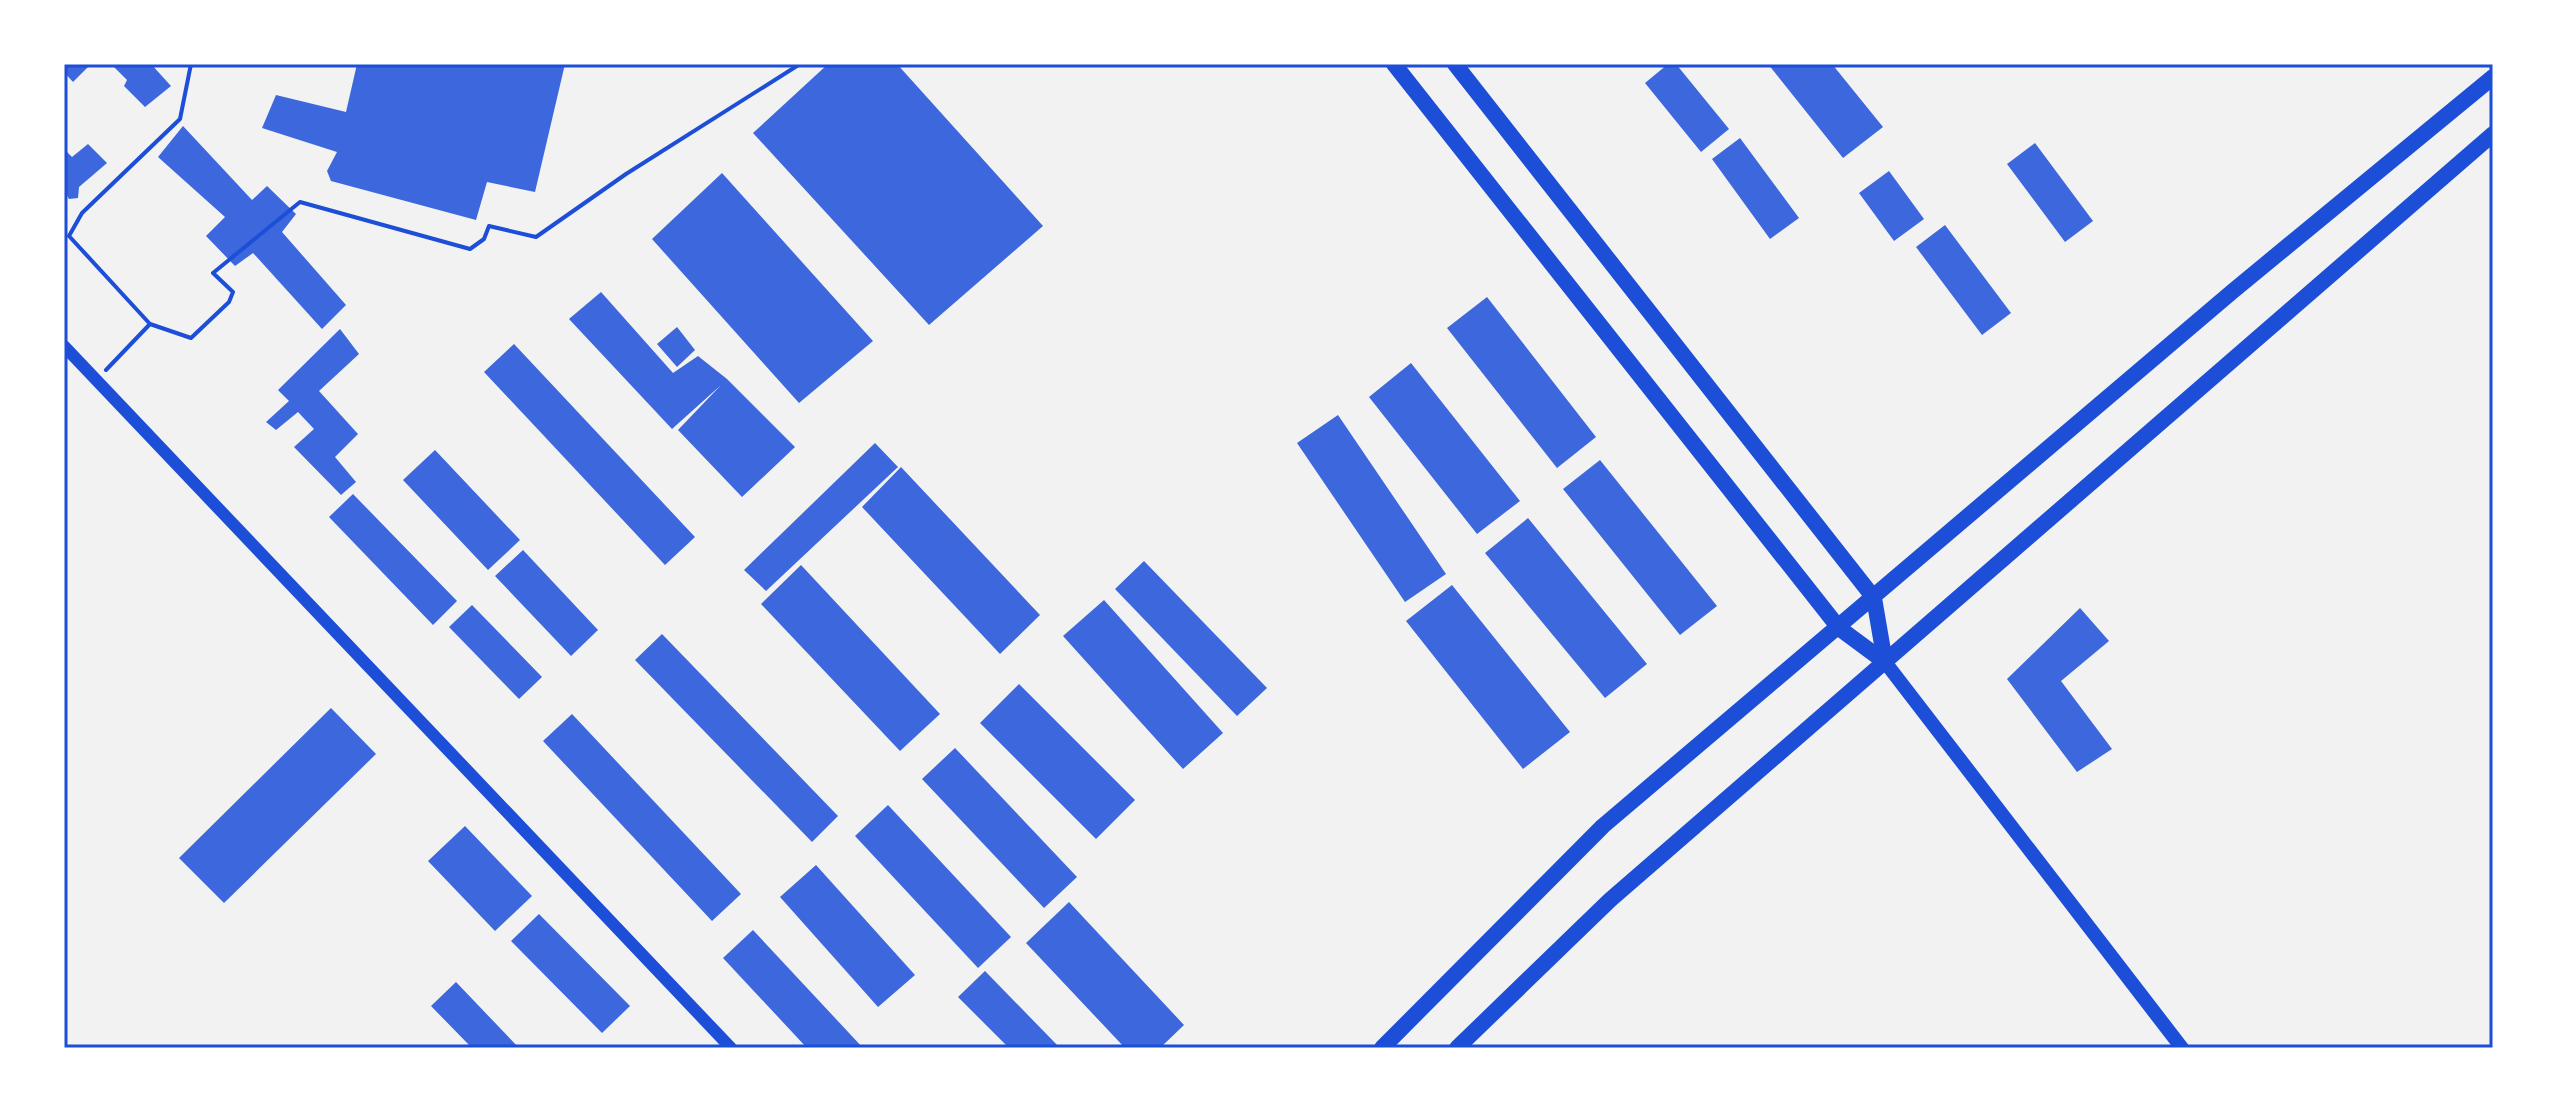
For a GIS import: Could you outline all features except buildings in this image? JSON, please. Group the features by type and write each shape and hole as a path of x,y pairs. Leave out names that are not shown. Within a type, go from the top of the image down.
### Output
{"main road":[{"path":"1394,64 1839,628 1885,662 2182,1048"},
{"path":"1455,64 1874,598 1885,662"},
{"path":"1382,1048 1603,826 2233,291 2493,77"},
{"path":"1457,1048 1610,900 2493,134"}],"street":[{"path":"64,346 731,1048"}],"path":[{"path":"191,64 180,119 82,213 69,236 150,324 191,338 229,302 233,292 213,273 300,202 470,249 484,239 489,226 536,237 626,174 800,64"},
{"path":"95,381 150,324"}]}
